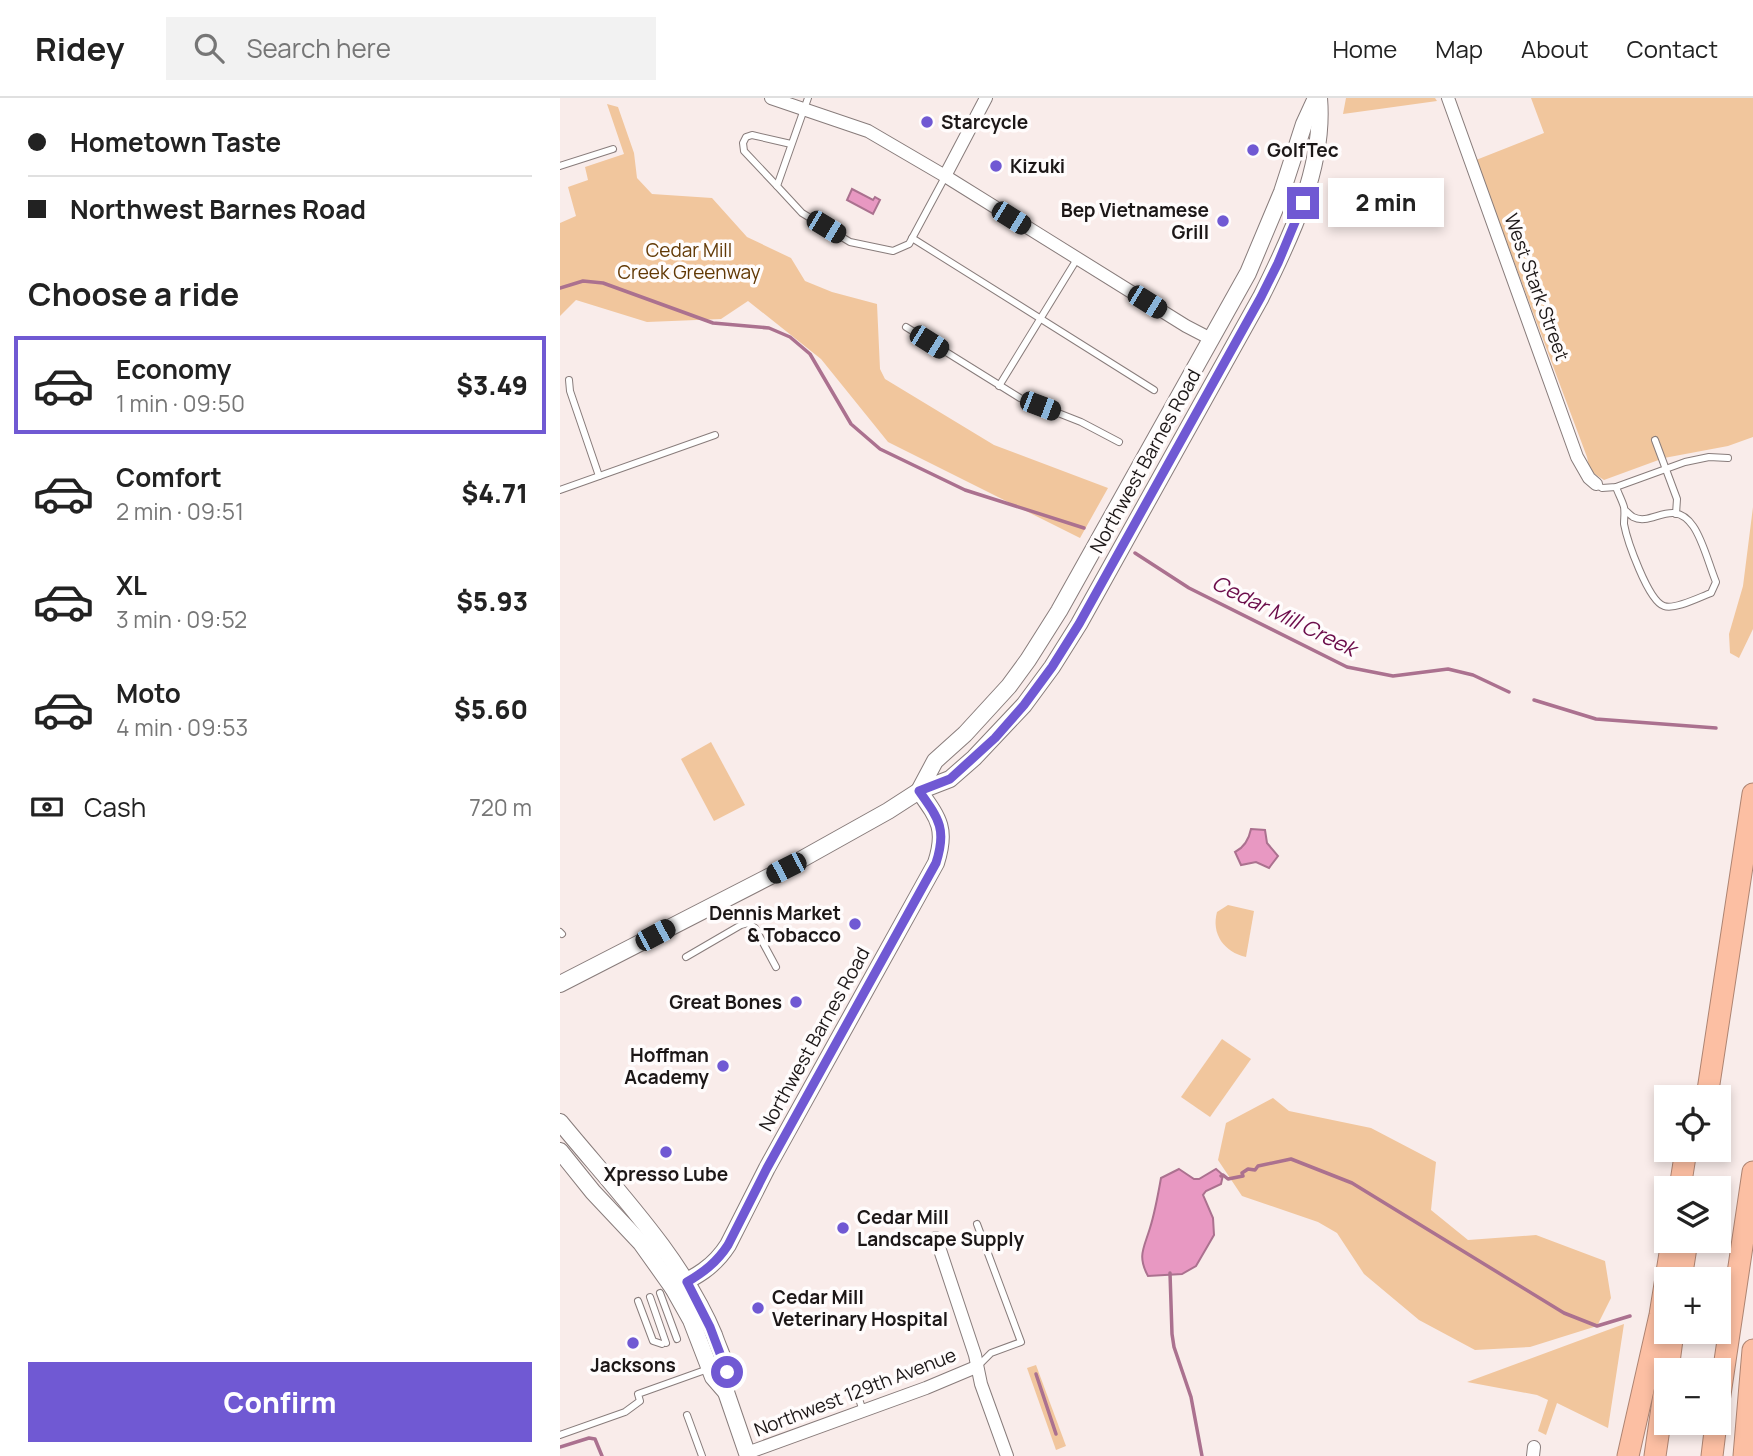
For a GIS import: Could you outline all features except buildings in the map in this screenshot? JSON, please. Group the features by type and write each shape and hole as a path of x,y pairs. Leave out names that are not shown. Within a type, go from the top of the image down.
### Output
{"highway":[{"path":"1707,1085 1749,840 1753,794"},
{"path":"1725,1358 1753,1172"},
{"path":"1628,1456 1660,1315 1670,1253"},
{"path":"1744,1456 1753,1350"},
{"path":"1654,1456 1657,1435"},
{"path":"1712,1456 1715,1435"}],"main road":[{"name":"Northwest Barnes Road","path":"919,791 935,761 1009,686 1059,611 1239,290 1264,238 1304,124 1318,98"},
{"name":"Northwest Barnes Road","path":"919,791 950,779 995,738 1052,667 1079,624 1278,263 1303,203 1317,152 1320,128 1318,98"},
{"name":"Northwest Barnes Road","path":"673,1287 709,1268 728,1245 767,1168 936,863 942,840 941,831 934,811 919,791"},
{"path":"560,984 786,868 919,791"},
{"path":"560,1122 654,1236 673,1287 691,1321 713,1377 726,1392"},
{"path":"560,1151 641,1244 673,1287 699,1303 727,1372 726,1392 745,1455"},
{"path":"575,1169 589,1157"}],"street":[{"path":"771,98 806,103 867,131 945,176 1186,326 1212,339"},
{"path":"945,176 986,98"},
{"name":"West Stark Street","path":"1448,98 1577,457 1584,471 1596,484"},
{"path":"936,1238 975,1355 981,1384 1007,1456"},
{"name":"Northwest 129th Avenue","path":"745,1455 976,1367"}],"lane":[{"path":"777,186 806,103"},
{"path":"791,144 752,135 746,137 743,143 744,151 802,212 850,242 894,251 909,244 945,176"},
{"path":"560,166 613,149"},
{"path":"912,238 1154,390"},
{"path":"999,386 1077,259"},
{"path":"906,327 1020,398 1081,422 1119,442"},
{"path":"569,380 570,391 599,476"},
{"path":"560,490 715,435"},
{"path":"1655,440 1677,499 1676,514"},
{"path":"1596,484 1602,488 1616,487 1685,462 1709,457 1728,458"},
{"path":"1616,487 1625,510 1624,525 1646,585 1657,602 1665,607 1676,606 1711,593 1716,582 1694,527 1684,515 1670,513 1640,519 1625,510"},
{"path":"686,957 748,923 755,928 776,967"},
{"path":"976,1367 992,1353 1021,1342 977,1224"},
{"path":"673,1287 677,1339"},
{"path":"638,1301 653,1341 664,1344 650,1297"},
{"path":"560,1435 625,1412 640,1401 638,1394 710,1368"},
{"path":"856,1390 863,1411"},
{"path":"687,1415 702,1456"}],"green space":[{"path":"1346,98 1435,98 1437,101 1343,114"},
{"path":"1531,98 1753,98 1753,437 1728,446 1664,458 1604,480 1590,471 1476,160 1544,133"},
{"name":"Cedar Mill Creek Greenway","path":"607,104 618,107 634,153 637,178 652,194 712,198 747,237 791,258 805,281 832,292 877,304 880,369 885,379 994,445 1108,488 1080,538 888,442 821,359 748,301 721,319 647,322 576,300 560,316 560,223 576,216 568,187 588,180 585,167 624,154"},
{"path":"1753,507 1753,629 1739,658 1730,653 1729,634 1743,586"},
{"path":"711,742 745,805 714,821 681,759"},
{"path":"1228,905 1254,911 1246,957 1231,951 1218,935 1217,912"},
{"path":"1222,1039 1251,1059 1210,1117 1181,1097"},
{"path":"1273,1098 1289,1111 1371,1128 1436,1162 1431,1210 1468,1240 1536,1235 1605,1261 1611,1298 1597,1326 1530,1347 1475,1350 1419,1320 1364,1274 1337,1233 1318,1222 1242,1196 1218,1160 1226,1123"},
{"path":"1624,1324 1608,1428 1557,1403 1546,1435 1538,1431 1548,1400 1537,1395 1467,1382"},
{"path":"1036,1365 1066,1446 1056,1450 1027,1368"}],"shaded area":[{"path":"852,189 873,200 875,197 880,200 873,214 847,200"},
{"path":"1251,829 1265,830 1267,843 1278,856 1269,868 1256,862 1241,865 1235,852 1246,842"},
{"path":"1179,1169 1194,1179 1216,1169 1223,1175 1221,1184 1203,1195 1213,1218 1214,1235 1196,1266 1182,1274 1148,1276 1143,1263 1143,1252 1161,1178"}],"waterway":[{"name":"Cedar Mill Creek","path":"560,288 583,281 603,283 713,323 769,328 790,337 810,354 851,424 880,449 965,490 1084,528"},
{"name":"Cedar Mill Creek","path":"1135,553 1189,588 1347,667 1393,676 1448,669 1473,675 1509,692"},
{"name":"Cedar Mill Creek","path":"1534,700 1596,719 1716,728"},
{"path":"1221,1176 1228,1179 1243,1176 1242,1173 1248,1169 1255,1170 1258,1166 1291,1159 1352,1183 1564,1313 1597,1326 1630,1316"},
{"path":"1170,1273 1174,1347 1191,1397 1202,1456"},
{"path":"1036,1374 1056,1434"},
{"path":"560,1447 589,1438 595,1439 602,1456"}],"place":[{"name":"Starcycle","path":"927,122"},
{"name":"GolfTec","path":"1253,150"},
{"name":"Kizuki","path":"996,166"},
{"name":"Bep Vietnamese Grill","path":"1223,221"},
{"name":"Dennis Market & Tobacco","path":"855,924"},
{"name":"Great Bones","path":"796,1002"},
{"name":"Hoffman Academy","path":"723,1066"},
{"name":"Xpresso Lube","path":"666,1152"},
{"name":"Cedar Mill Landscape Supply","path":"843,1228"},
{"name":"Cedar Mill Veterinary Hospital","path":"758,1308"},
{"name":"Jacksons","path":"633,1343"}],"route":[{"path":"727,1372 710,1327 687,1282 709,1268 728,1245 767,1168 936,863 942,840 939,822 919,791 950,779 974,758 1024,705 1052,667 1079,624 1261,297 1303,203"}]}
